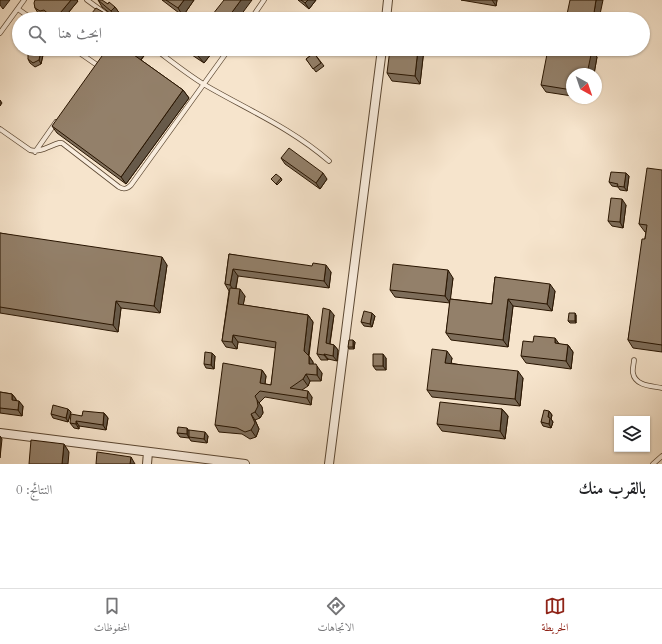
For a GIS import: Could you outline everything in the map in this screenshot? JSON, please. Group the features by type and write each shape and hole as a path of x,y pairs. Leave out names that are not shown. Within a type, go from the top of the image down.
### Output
{"street":[{"path":"387,12 388,0"},
{"path":"329,464 381,56"},
{"path":"0,433 245,464"},
{"path":"147,464 148,452"}],"lane":[{"path":"16,12 24,0"},
{"path":"87,0 103,12"},
{"path":"256,12 264,0"},
{"path":"18,9 22,12"},
{"path":"0,33 12,17"},
{"path":"84,56 97,65"},
{"path":"165,56 204,84 292,132 330,161"},
{"path":"0,129 35,152 62,143 119,187 123,189 128,188 131,186 224,56"},
{"path":"92,71 101,60"},
{"path":"35,152 57,121"},
{"path":"634,360 633,373 637,380 645,385 662,388"},
{"path":"653,464 662,456"}],"building":[{"path":"35,0 71,0 61,12 40,11 35,8"},
{"path":"98,0 102,0 108,4 109,2 115,7 111,11"},
{"path":"166,0 184,0 178,8"},
{"path":"224,0 241,0 232,12 215,12"},
{"path":"301,0 308,0 305,3"},
{"path":"570,0 596,0 594,12 567,12"},
{"path":"96,8 103,12 93,12"},
{"path":"28,56 40,56 39,60 33,63 28,59"},
{"path":"102,56 135,56 183,90 121,177 52,126"},
{"path":"310,56 316,56 321,63 313,69 306,59"},
{"path":"389,56 417,56 415,76 387,73"},
{"path":"547,56 591,56 588,68 566,68 566,89 541,85"},
{"path":"289,148 323,173 316,183 281,158"},
{"path":"647,168 662,170 662,345 628,340 642,239 645,239 647,225 639,224"},
{"path":"611,172 626,173 624,187 617,186 618,184 609,182"},
{"path":"276,174 281,178 276,184 271,179"},
{"path":"611,198 622,199 620,222 608,221"},
{"path":"0,233 162,257 154,306 116,301 113,325 0,307"},
{"path":"229,254 312,266 313,263 326,265 324,281 233,269 230,285 225,284"},
{"path":"393,264 448,270 445,296 390,290"},
{"path":"495,277 550,284 547,304 508,299 503,340 446,333 450,299 492,304"},
{"path":"230,288 240,289 238,304 308,315 304,351 309,356 309,364 316,364 317,366 317,375 306,374 303,379 290,388 308,391 307,398 260,391 255,396 258,406 255,412 251,414 255,423 251,430 245,432 237,428 215,425 223,363 262,370 260,383 271,385 276,342 233,335 232,342 222,341"},
{"path":"323,308 330,310 326,343 334,345 333,356 317,354"},
{"path":"364,311 372,313 370,324 361,322"},
{"path":"569,313 575,313 575,321 568,321"},
{"path":"534,336 555,338 555,343 568,345 566,361 521,356 523,341 533,342"},
{"path":"349,340 353,340 353,347 348,347"},
{"path":"432,349 447,351 445,363 518,371 515,399 427,390"},
{"path":"205,352 212,353 211,365 204,364"},
{"path":"373,354 383,354 383,366 373,366"},
{"path":"0,392 12,394 12,400 19,401 18,410 0,408"},
{"path":"440,402 502,409 500,431 437,424"},
{"path":"53,405 68,409 66,418 51,414"},
{"path":"544,410 549,411 549,424 541,422"},
{"path":"83,411 104,413 103,425 76,421 76,424 70,423 71,414 82,416"},
{"path":"178,427 187,428 187,434 177,433"},
{"path":"189,430 205,432 204,439 189,437"},
{"path":"31,440 64,444 62,464 29,464"},
{"path":"97,452 131,457 130,464 96,464"}]}
